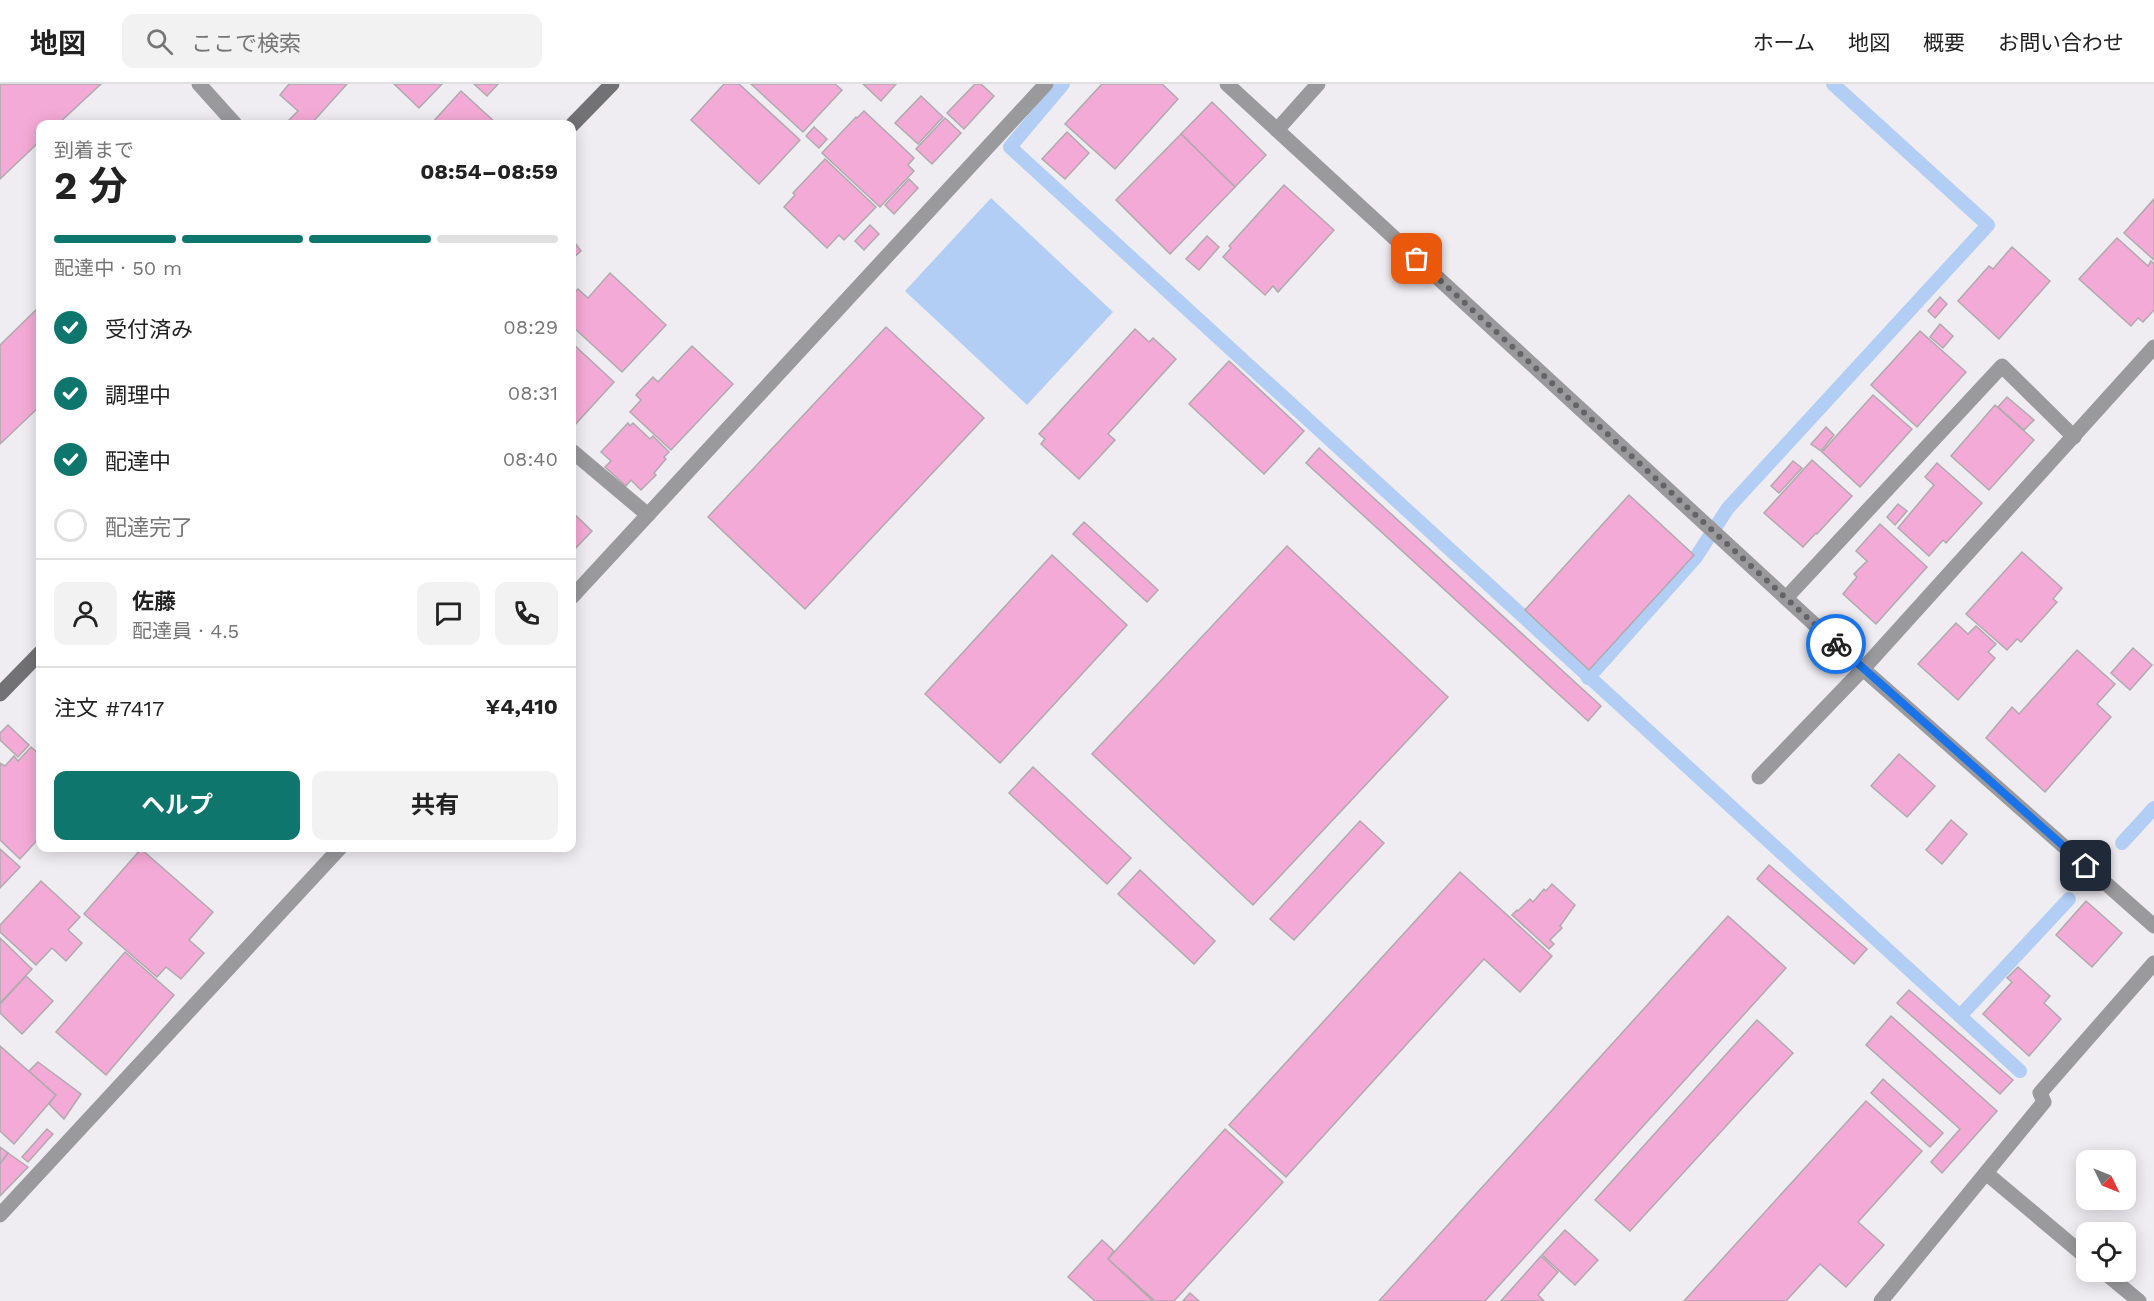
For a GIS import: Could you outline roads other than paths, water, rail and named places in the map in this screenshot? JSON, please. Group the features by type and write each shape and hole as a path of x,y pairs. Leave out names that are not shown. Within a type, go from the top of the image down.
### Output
{"main road":[{"path":"576,121 612,84"},
{"path":"0,694 36,657"}],"street":[{"path":"199,84 231,120"},
{"path":"576,593 1046,84"},
{"path":"1227,84 1863,669 2154,926"},
{"path":"1277,130 1318,84"},
{"path":"1759,777 1863,669 2154,348"},
{"path":"1786,598 2002,366 2074,437"},
{"path":"576,454 648,514"},
{"path":"0,1215 336,852"},
{"path":"1881,1301 2044,1102 2040,1093 2154,963"},
{"path":"1986,1173 2076,1249"},
{"path":"2116,1282 2139,1301"}],"water":[{"path":"991,198 1113,312 1027,405 905,291"}],"waterway":[{"path":"1063,84 1010,147 2020,1071"},
{"path":"1588,678 1696,557 1728,508 1988,225 1833,84"},
{"path":"2122,843 2154,808"},
{"path":"1960,1016 2069,899"}]}
